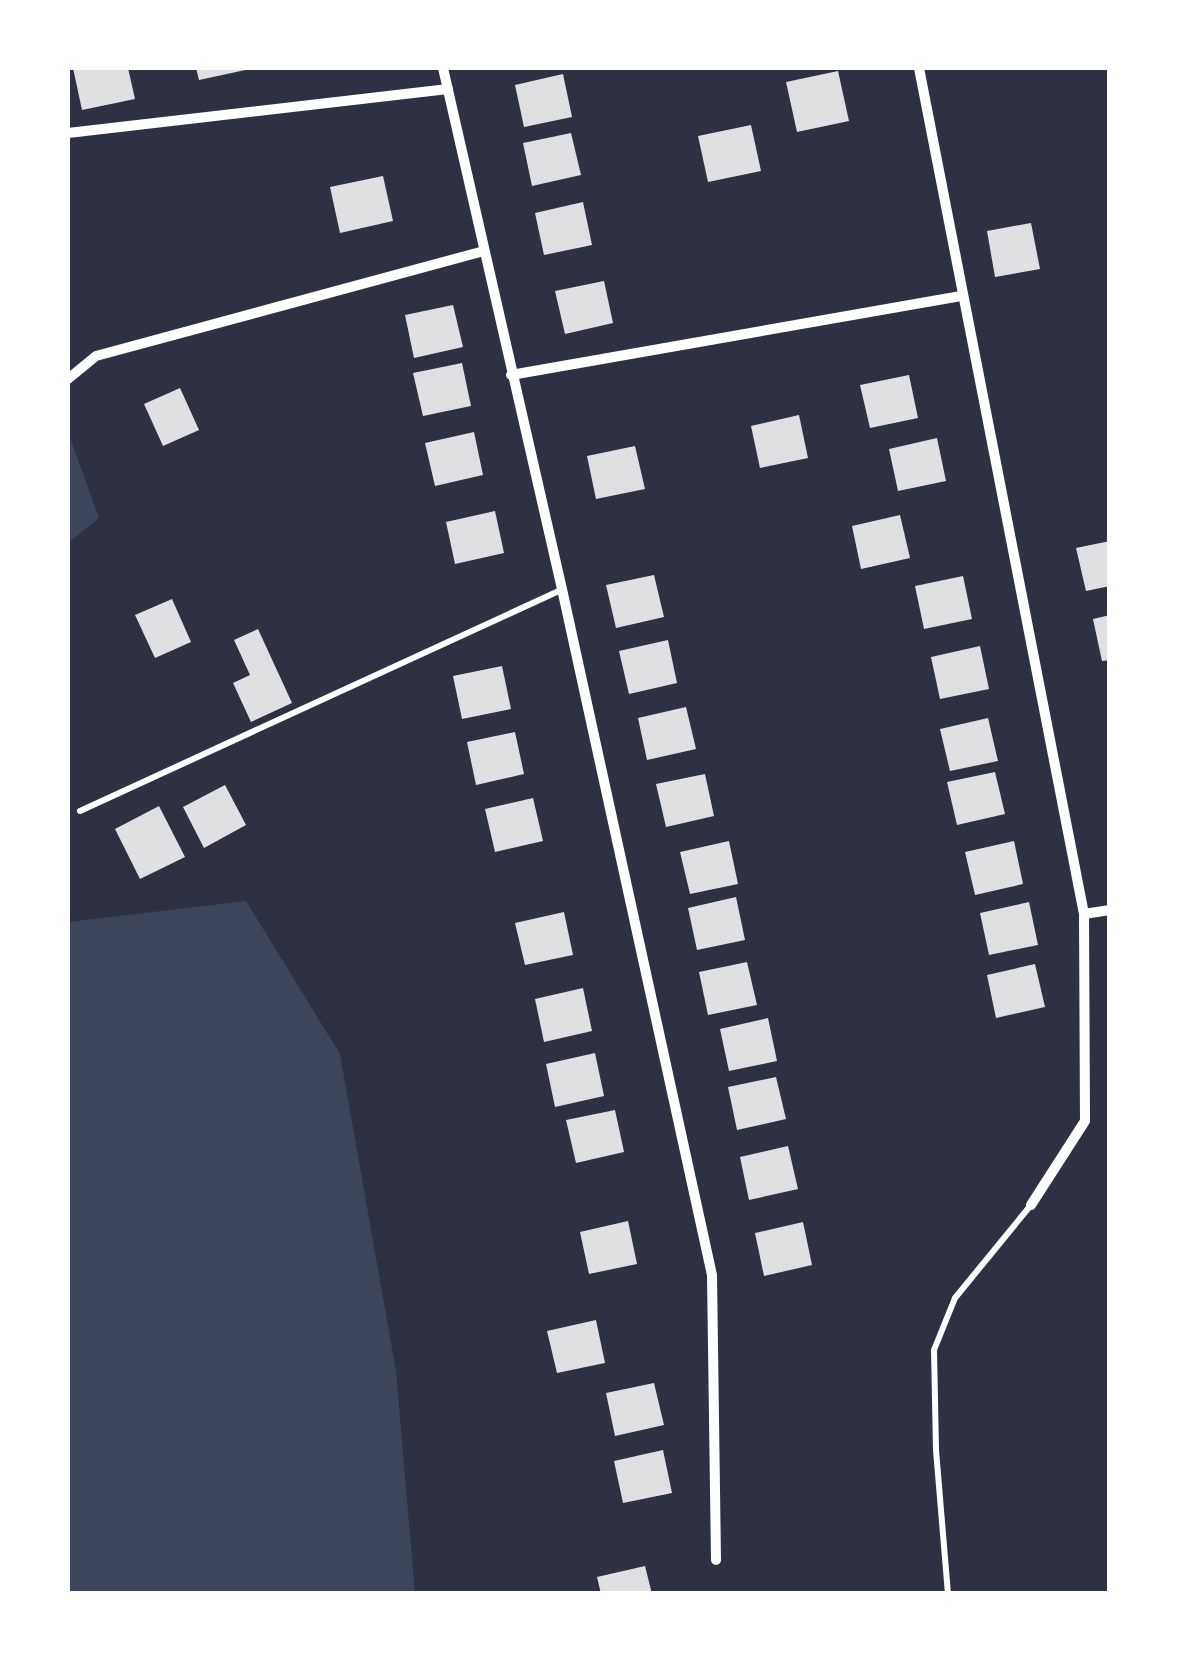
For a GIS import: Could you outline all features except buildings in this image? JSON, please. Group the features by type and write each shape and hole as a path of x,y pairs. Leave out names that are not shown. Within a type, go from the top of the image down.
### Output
{"street":[{"path":"444,68 712,1274 716,1560"},
{"path":"919,68 1084,914 1085,1121 1031,1205"},
{"path":"68,132 448,89"},
{"path":"68,380 96,356 484,251"},
{"path":"512,376 961,296"},
{"path":"1084,914 1110,910"}],"lane":[{"path":"80,811 562,590"},
{"path":"948,1594 936,1450 934,1350 955,1298 1031,1205"}],"shaded area":[{"path":"68,432 99,518 68,543"},
{"path":"246,901 340,1054 396,1371 415,1593 68,1593 68,922"}]}
